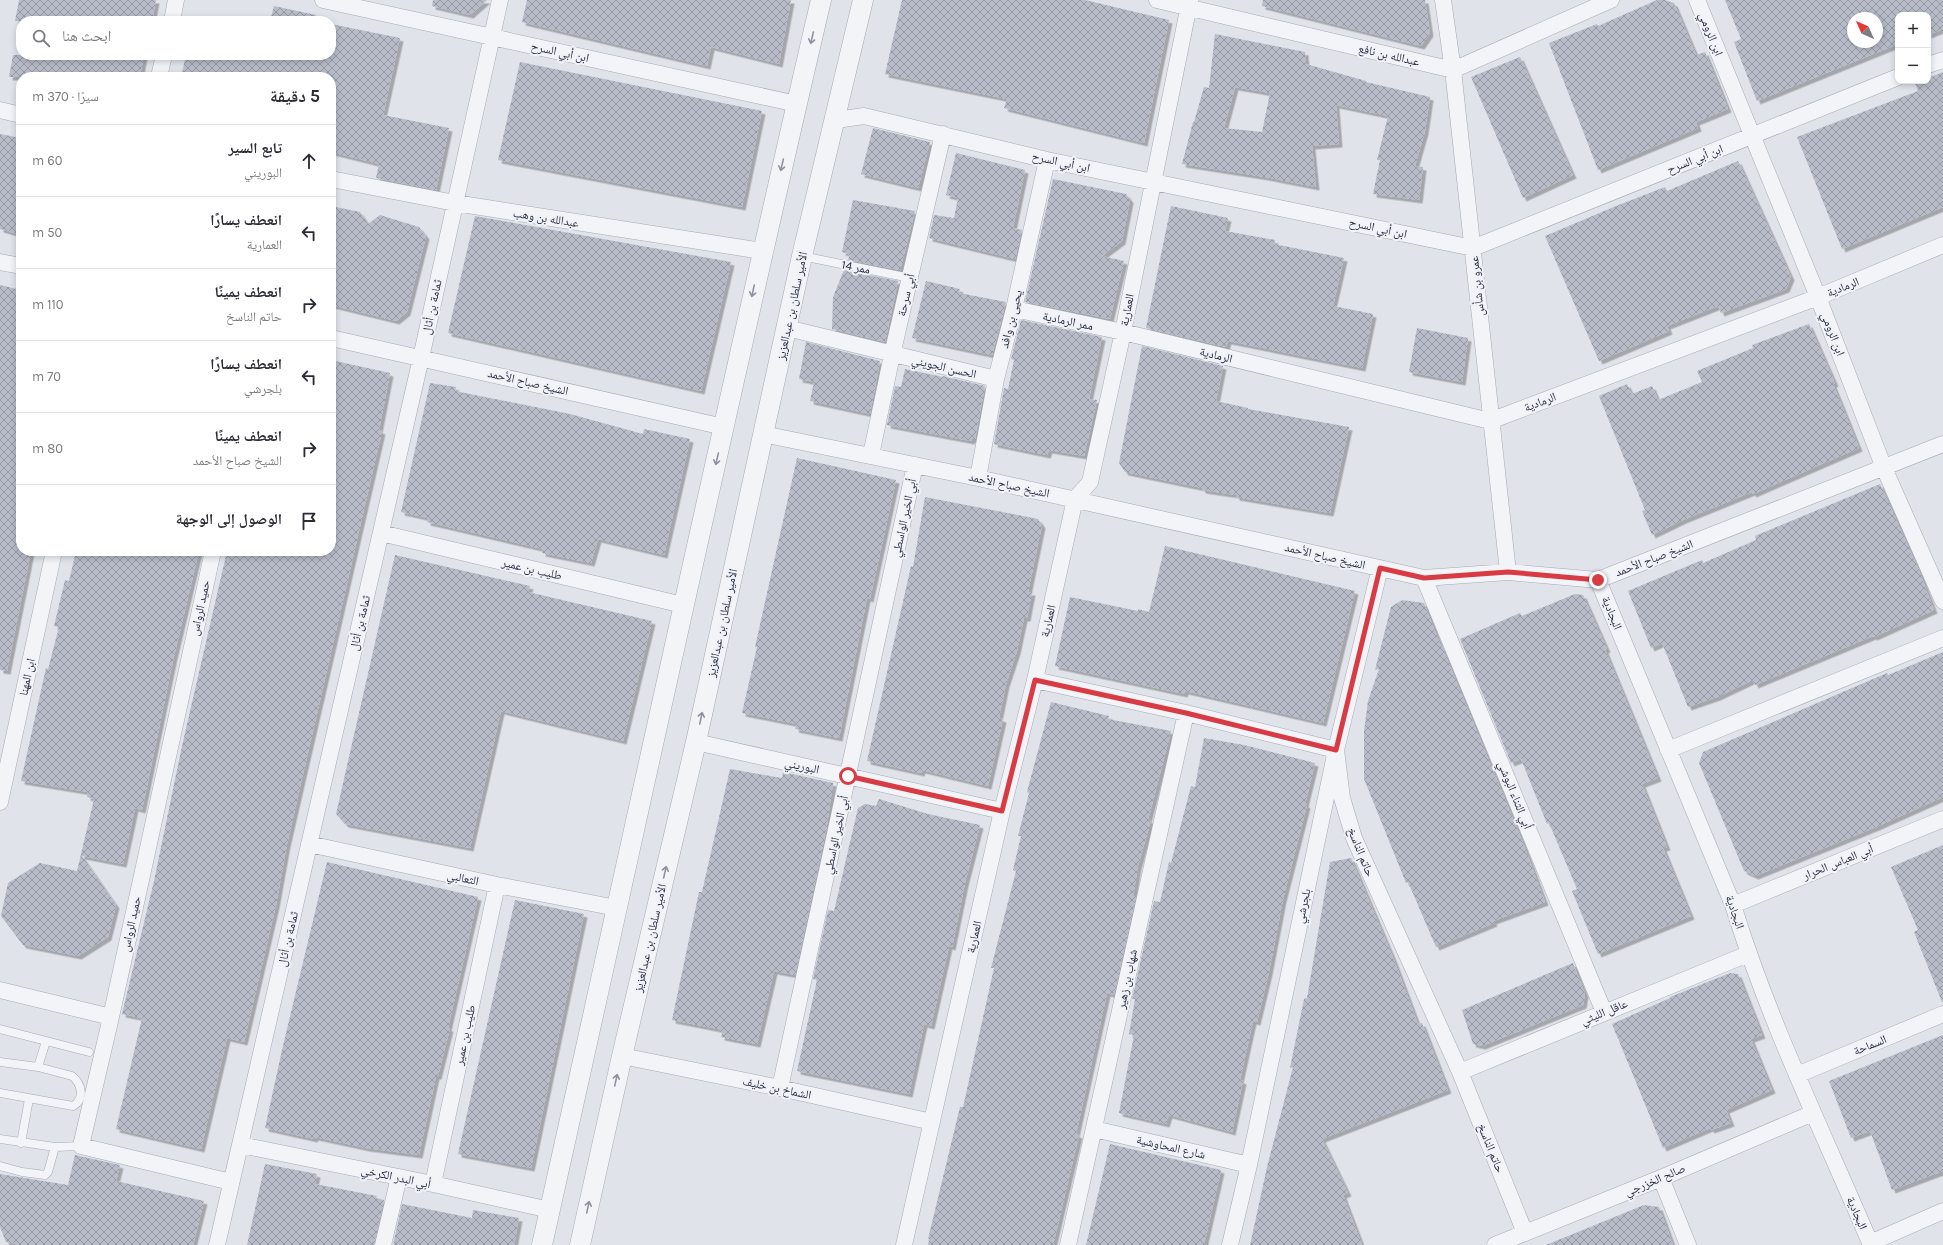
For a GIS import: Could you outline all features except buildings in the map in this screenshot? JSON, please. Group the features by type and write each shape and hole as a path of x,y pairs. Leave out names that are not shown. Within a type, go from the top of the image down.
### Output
{"street":[{"path":"173,16 176,0"},
{"name":"ابن أبي السرح","path":"323,0 797,104"},
{"name":"ثمامة بن أثال","path":"217,1245 422,358 500,0"},
{"path":"542,1245 762,251 821,0"},
{"name":"الأمير سلطان بن عبدالعزيز","path":"580,1245 622,1056 696,742 802,256 836,120 863,0"},
{"name":"عبدالله بن نافع","path":"1157,0 1189,3 1453,70"},
{"name":"عمرو بن شأس","path":"1443,0 1453,70 1473,248 1490,422 1508,572"},
{"path":"1453,70 1611,0"},
{"name":"ابن الرومي","path":"1697,0 1818,297 1884,468 1943,601"},
{"name":"العمارية","path":"904,1245 1002,811 1035,680 1075,499 1090,482 1123,332 1152,181 1189,3"},
{"path":"160,72 163,60"},
{"path":"1931,65 1943,60"},
{"name":"ابن أبي السرح","path":"836,120 864,116 1047,160 1473,248 1895,78"},
{"path":"0,110 16,114"},
{"name":"أبي سرحة","path":"871,456 892,355 943,134"},
{"name":"يحيى بن وافد","path":"978,478 996,379 1014,309 1047,160"},
{"name":"عبدالله بن وهب","path":"336,180 455,203 762,251"},
{"name":"الرمادية","path":"1123,332 1490,422 1818,297 1943,245"},
{"path":"0,262 16,265"},
{"name":"ممر الرمادية","path":"1014,309 1123,332"},
{"name":"الحسن الجويني","path":"787,328 892,355 996,379"},
{"name":"الشيخ صباح الأحمد","path":"336,339 724,427"},
{"name":"الشيخ صباح الأحمد","path":"764,434 1075,499 1424,578 1508,572 1598,580 1943,444"},
{"name":"أبي الخير الواسطي","path":"780,1088 915,465"},
{"name":"طليب بن عمير","path":"381,533 683,605"},
{"name":"ابن المهنا","path":"0,802 53,556"},
{"name":"حميد الرواس","path":"81,1146 111,1017 212,556"},
{"name":"بلجرشي","path":"1230,1245 1336,750 1380,568"},
{"name":"أبي الثناء البوشي","path":"1424,578 1604,1012"},
{"name":"البجادية","path":"1598,580 1733,905 1748,954 1797,1075 1870,1244"},
{"path":"1668,750 1943,638"},
{"path":"1035,680 1186,713 1336,750"},
{"name":"شهاب بن زهير","path":"1068,1245 1186,713"},
{"name":"البوريني","path":"696,742 1002,811"},
{"name":"حاتم الناسخ","path":"1336,750 1342,798 1354,838 1460,1072 1525,1233"},
{"name":"أبي العباس الحرار","path":"1733,905 1943,819"},
{"name":"الثعالبي","path":"309,844 497,885 617,908"},
{"name":"طليب بن عمير","path":"433,1184 497,885"},
{"name":"عاقل الليثي","path":"1460,1072 1748,954"},
{"path":"0,990 111,1017"},
{"name":"السماحة","path":"1797,1075 1943,1014"},
{"name":"الشماخ بن خليف","path":"622,1056 780,1088 932,1122"},
{"name":"صالح الخزرجي","path":"1495,1245 1661,1178 1813,1113"},
{"name":"شارع المحاوشية","path":"1094,1129 1248,1165"},
{"name":"أبي البدر الكرخي","path":"241,1145 433,1184 550,1210"},
{"path":"81,1146 231,1182"},
{"path":"383,1245 399,1177"},
{"path":"1661,1178 1688,1245"},
{"path":"1870,1244 1943,1210"}],"lane":[{"name":"ممر 14","path":"802,256 910,278"},
{"path":"0,1029 89,1052"},
{"path":"38,1067 46,1040"},
{"path":"0,1062 38,1067 72,1076 80,1085 80,1099 72,1106 0,1092"},
{"path":"22,1143 30,1099"},
{"path":"0,1139 54,1147 81,1146"},
{"path":"0,1166 22,1172 45,1175 48,1172 54,1147"}],"route":[{"path":"848,776 1002,811 1035,680 1186,713 1336,750 1380,568 1424,578 1508,572 1598,580"}]}
